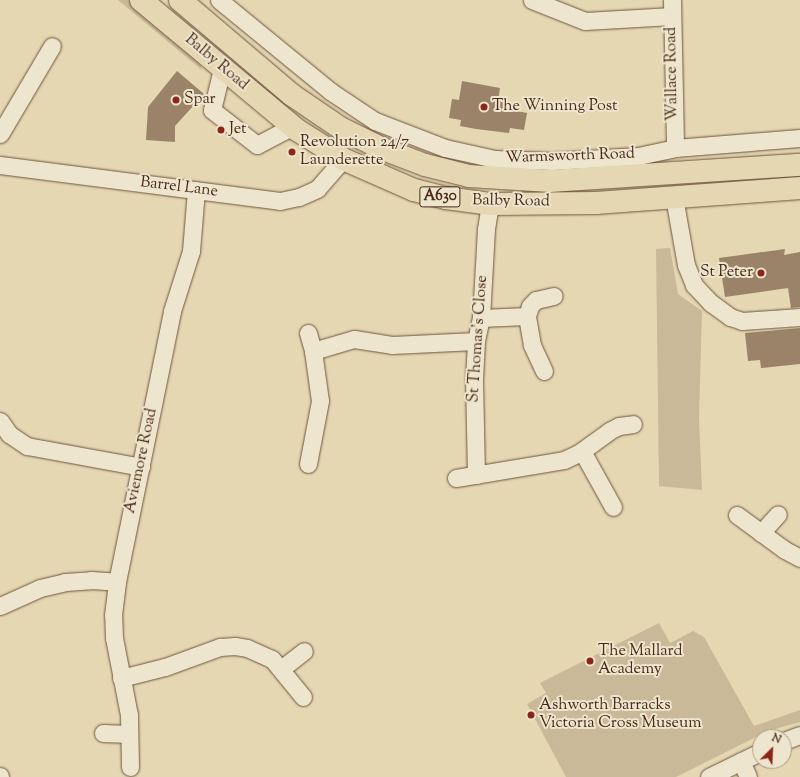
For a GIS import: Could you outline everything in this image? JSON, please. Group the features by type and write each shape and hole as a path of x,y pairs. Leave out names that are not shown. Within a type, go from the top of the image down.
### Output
{"main road":[{"name":"Balby Road","path":"142,0 293,126 343,159 414,190 446,198 490,204 596,203 800,188"},
{"name":"Balby Road","path":"180,0 292,95 342,129 383,149 425,164 469,176 550,181 800,165"}],"street":[{"name":"Warmsworth Road","path":"219,0 330,90 375,121 445,148 495,159 552,161 638,156 675,148 800,138"},
{"path":"532,0 585,21 598,22 672,8"},
{"name":"Wallace Road","path":"672,8 675,148"},
{"path":"0,134 52,46"},
{"path":"222,68 212,110 256,145 293,126"},
{"name":"Barrel Lane","path":"0,165 280,201 299,197 317,188 343,159"},
{"name":"Aviemore Road","path":"130,766 129,715 114,638 117,582 172,311 191,251 196,190"},
{"path":"674,197 686,264 694,285 711,303 730,317 742,321 800,316"},
{"name":"St Thomas's Close","path":"476,475 474,380 476,341 481,318 486,229 490,204"},
{"path":"544,371 532,345 527,316 530,306 536,300 554,296"},
{"path":"481,318 527,316"},
{"path":"308,334 313,351 320,401 308,464"},
{"path":"313,351 354,339 392,345 476,341"},
{"path":"0,421 8,434 27,446 141,467"},
{"path":"456,478 549,464 582,451 608,430 619,426 634,424"},
{"path":"582,451 613,507"},
{"path":"761,533 778,514"},
{"path":"737,515 761,533 800,558"},
{"path":"0,606 40,588 64,582 91,580 117,582"},
{"path":"121,678 165,667 220,647 247,648 272,659 303,697"},
{"path":"281,669 304,651"},
{"path":"103,733 129,734"},
{"path":"709,777 752,756"},
{"path":"741,761 748,777"}],"shaded area":[{"path":"118,0 129,0 198,58 202,70"},
{"path":"670,248 678,294 702,311 699,418 702,490 659,486 656,249"},
{"path":"659,623 670,643 693,631 704,637 754,726 800,710 800,722 775,729 752,729 752,739 676,777 566,777 527,704 546,693 540,683"}],"building":[{"name":"Spar","path":"177,71 204,94 175,126 175,142 146,140 148,107"},
{"name":"The Winning Post","path":"462,81 500,88 498,101 517,104 516,111 527,113 524,130 510,128 509,133 476,129 460,126 461,120 449,118 452,99 459,100"},
{"name":"St Peter","path":"785,249 784,255 800,252 800,307 791,308 788,288 725,297 719,258"},
{"path":"800,328 800,364 761,368 760,360 748,361 745,333"}],"place":[{"name":"Spar","path":"176,100"},
{"name":"The Winning Post","path":"484,107"},
{"name":"Jet","path":"221,130"},
{"name":"Revolution 24/7 Launderette","path":"292,152"},
{"name":"St Peter","path":"761,273"},
{"name":"The Mallard Academy","path":"590,661"},
{"name":"Ashworth Barracks Victoria Cross Museum","path":"531,715"}]}
